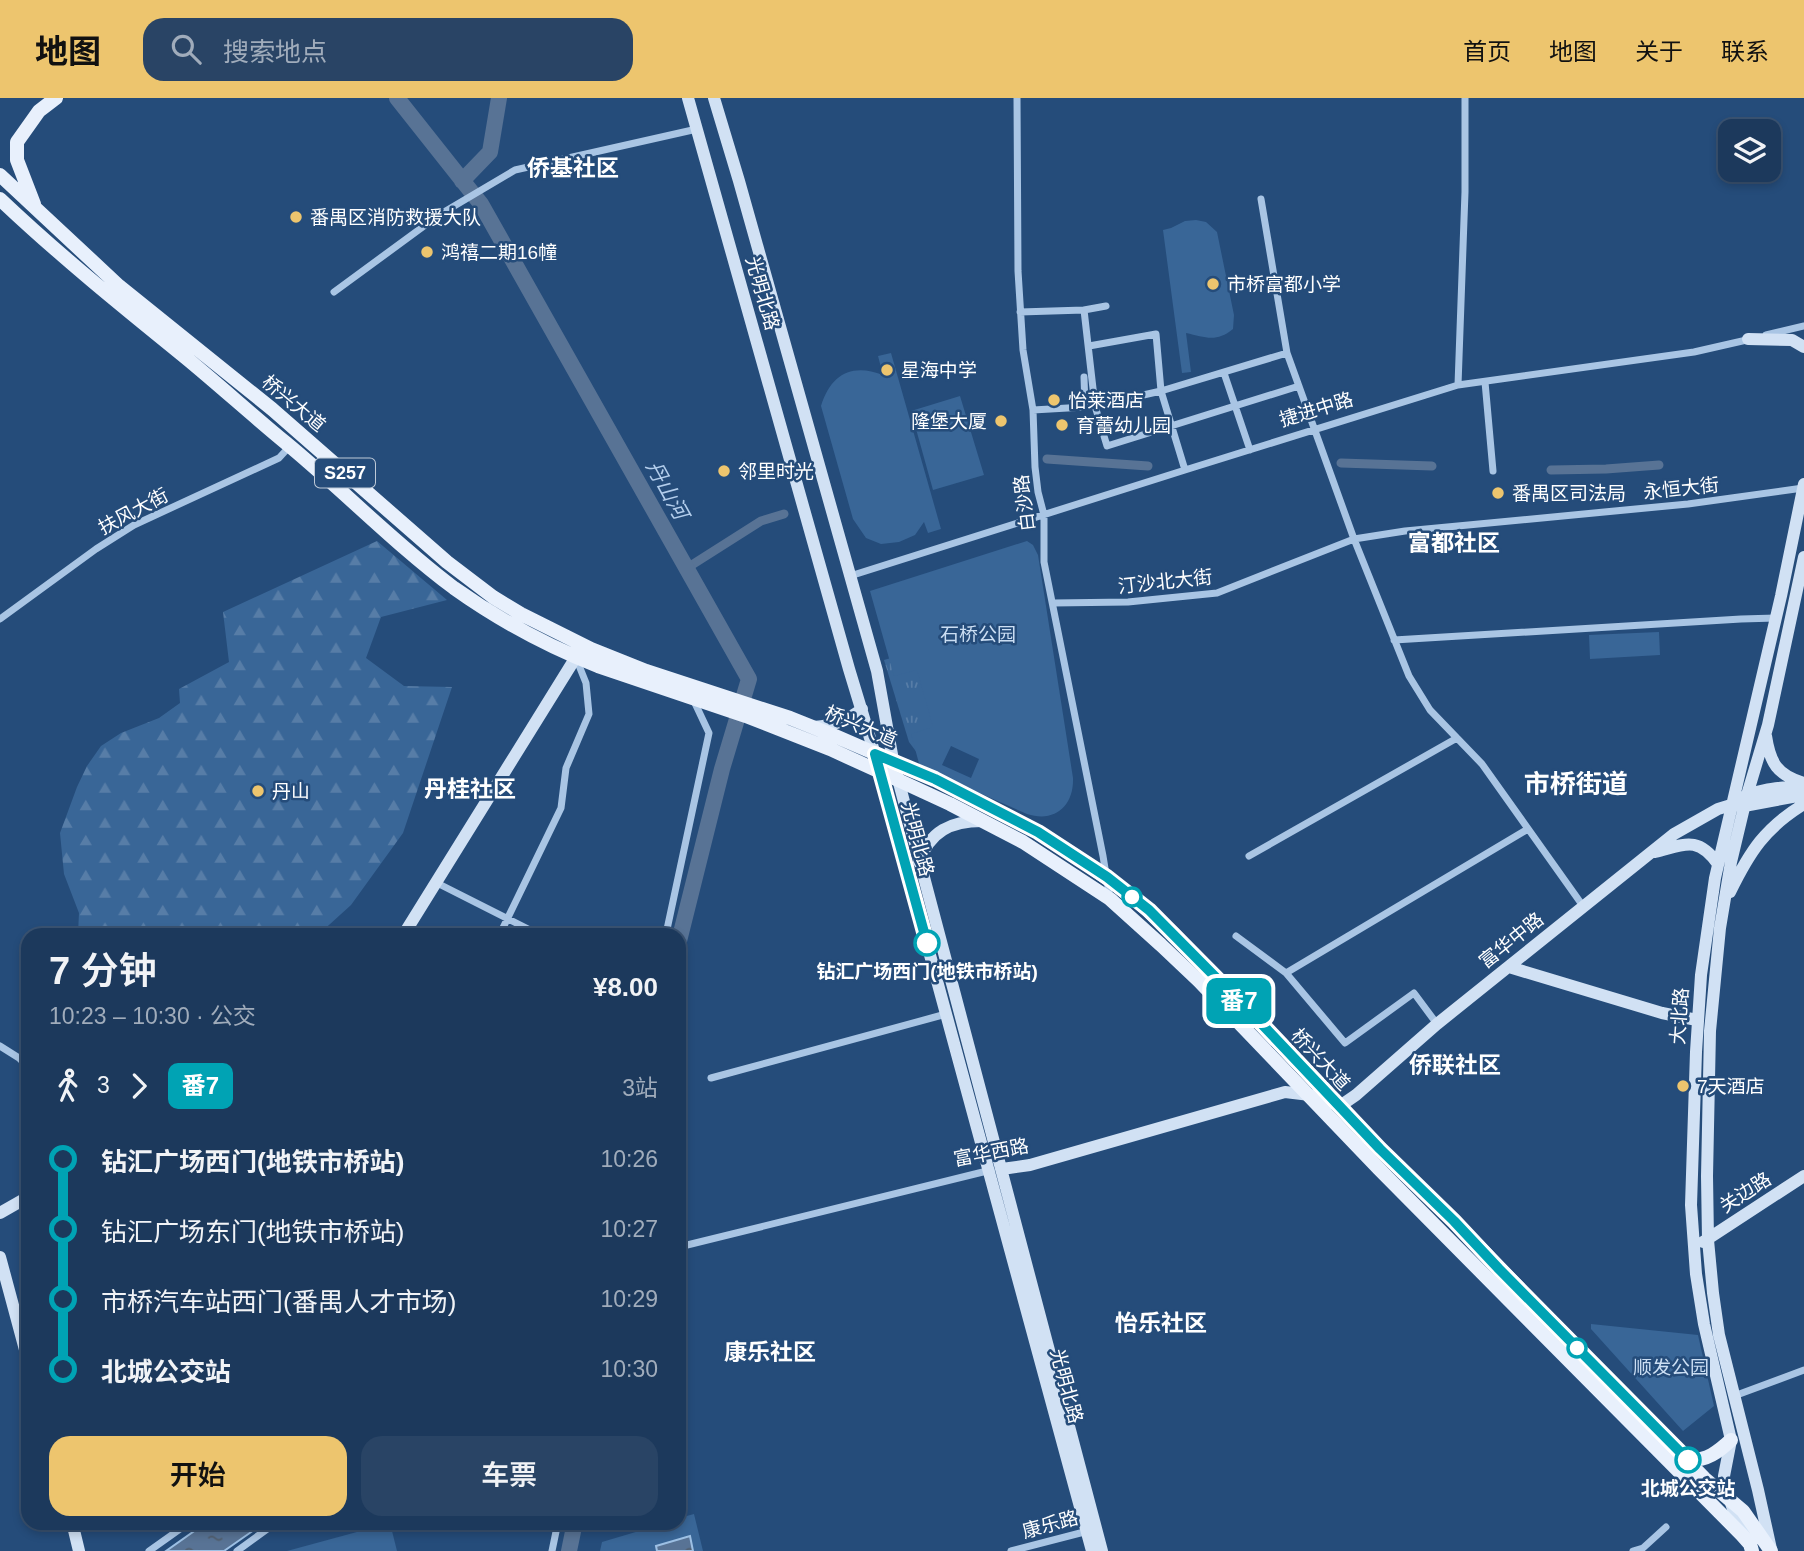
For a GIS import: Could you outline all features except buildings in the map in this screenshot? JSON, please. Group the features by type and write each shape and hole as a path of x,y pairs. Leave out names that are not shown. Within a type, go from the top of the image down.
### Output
{"main road":[{"path":"36,209 17,160 17,142 39,111 57,98"},
{"name":"光明北路","path":"688,98 947,1014 995,1169"},
{"name":"光明北路","path":"714,98 740,181 877,671 892,760 995,1169 1092,1530 1102,1551"},
{"name":"桥兴大道","path":"0,176 119,286 272,409 447,562 493,597 590,649 731,704"},
{"name":"桥兴大道","path":"1,201 87,278 290,446 456,589 510,624 576,657 645,683 692,697 731,704"},
{"path":"1748,339 1792,340 1804,347"},
{"name":"大北路","path":"1771,1550 1719,1335 1713,1293 1708,1240 1707,1176 1710,1031 1714,974 1741,802 1739,780 1804,486"},
{"name":"大北路","path":"1751,1547 1730,1500 1724,1476 1731,1440 1704,1324 1696,1274 1692,1193 1698,1020 1705,944 1718,864 1766,732 1804,557"},
{"path":"408,928 576,657"},
{"path":"814,727 834,725 849,719 860,705 882,696"},
{"name":"S257","path":"731,704 758,713"},
{"name":"桥兴大道","path":"758,713 814,727 935,779 1046,838 1107,877 1149,910 1704,1478 1743,1511 1771,1550"},
{"name":"桥兴大道","path":"758,713 1023,842 1110,900 1189,972 1751,1547"},
{"path":"1766,732 1768,748 1776,766 1782,773 1804,784"},
{"path":"1741,802 1804,784"},
{"path":"1741,802 1804,795"},
{"name":"富华中路","path":"1340,1106 1437,1024 1674,834 1717,809 1741,802"},
{"path":"1724,905 1742,868 1761,839 1779,821 1804,804"},
{"path":"919,863 929,842 941,831 961,822 982,821"},
{"path":"1648,854 1685,844 1693,845 1705,849 1718,864"},
{"path":"1509,967 1662,1013 1698,1020"},
{"name":"富华西路","path":"995,1169 1031,1165 1285,1092 1310,1095"},
{"path":"1310,1095 1340,1106"},
{"name":"关边路","path":"1694,1248 1804,1176"},
{"path":"0,1213 21,1201"},
{"path":"0,1257 21,1335"},
{"path":"1688,1460 1711,1457 1731,1440"},
{"path":"74,1530 79,1551"},
{"name":"光明北路","path":"1092,1530 1093,1551"}],"street":[{"name":"白沙路","path":"1017,98 1020,312 1033,410 1035,467 1044,515 1044,562 1110,900"},
{"path":"1458,386 1465,192 1465,98"},
{"path":"334,292 439,215 515,170 697,129"},
{"path":"1261,199 1287,353 1354,539 1409,676 1430,710 1482,764 1583,906"},
{"path":"1020,312 1084,310 1106,306"},
{"path":"1084,310 1095,406 1107,446 1299,386"},
{"name":"捷进中路","path":"850,576 1458,386 1694,352 1804,326"},
{"path":"1088,346 1156,334 1161,391 1185,470"},
{"path":"1095,406 1161,391 1287,353"},
{"path":"1224,373 1251,450"},
{"path":"1033,410 1085,407 1084,377"},
{"path":"1485,382 1493,471"},
{"name":"扶风大街","path":"0,619 96,549 134,526 279,458 290,446"},
{"name":"永恒大街","path":"1354,539 1405,531 1688,503 1804,486"},
{"name":"汀沙北大街","path":"1052,603 1128,602 1217,593 1354,539"},
{"path":"1394,640 1776,618"},
{"path":"503,928 561,808 566,768 589,714 586,683 576,657"},
{"path":"667,928 709,733 692,697"},
{"path":"1249,856 1457,738"},
{"path":"1286,973 1528,829"},
{"path":"437,883 526,928"},
{"path":"1236,936 1286,973 1345,1043 1414,993 1437,1024"},
{"path":"711,1078 947,1014"},
{"path":"0,1046 21,1060"},
{"name":"富华西路","path":"686,1245 995,1169"},
{"path":"1734,1396 1804,1370"},
{"path":"1633,1551 1643,1548 1666,1527"},
{"path":"149,1551 179,1530"},
{"path":"237,1551 266,1530"},
{"path":"552,1551 556,1530"},
{"name":"康乐路","path":"1011,1551 1092,1530"}],"green space":[{"path":"1185,221 1206,222 1217,232 1234,315 1233,329 1216,337 1186,333 1191,372 1182,373 1163,230"},
{"path":"891,353 941,529 928,533 924,522 915,535 899,542 881,544 866,538 853,519 821,406 831,386 844,374 862,370 883,375 878,356"},
{"path":"960,396 984,475 933,490 911,411"},
{"path":"377,541 447,600 381,617 366,658 404,686 452,687 403,833 351,905 326,928 78,928 79,913 64,874 60,833 77,787 101,746 121,733 159,718 180,703 179,689 229,662 223,612"},
{"name":"石桥公园","path":"1027,541 1033,545 1038,555 1073,778 1070,797 1061,810 1046,816 1027,814 920,767 911,734 933,727 917,670 894,676 870,591","holes":["951,746 979,759 971,778 942,765"]},
{"path":"1659,632 1660,655 1590,659 1589,635"},
{"path":"915,651 953,698 918,754 909,742 884,660"},
{"name":"顺发公园","path":"1591,1324 1698,1335 1714,1406 1683,1431 1591,1329"},
{"path":"694,1514 703,1551 600,1551 602,1542 642,1530 686,1530 686,1516"},
{"path":"364,1530 392,1530 397,1551 287,1551"}],"water":[{"path":"196,1530 254,1530 224,1551 166,1551"},
{"path":"690,1536 693,1551 657,1551 656,1546"}],"waterway":[{"name":"丹山河","path":"397,98 481,204 749,679 722,769 682,928"},
{"path":"462,181 490,152 499,98"},
{"path":"1047,459 1148,466"},
{"path":"1341,463 1432,466"},
{"path":"1551,470 1659,465"},
{"path":"687,568 761,521 784,514"},
{"name":"丹山河","path":"569,1551 573,1530"}],"bus line":[{"name":"番7","path":"927,943 875,754 935,779 1038,832 1107,877 1149,910 1380,1149 1688,1460"}],"place":[{"name":"番禺区消防救援大队","path":"296,217"},
{"name":"鸿禧二期16幢","path":"427,252"},
{"name":"市桥富都小学","path":"1213,284"},
{"name":"星海中学","path":"887,370"},
{"name":"怡莱酒店","path":"1054,400"},
{"name":"隆堡大厦","path":"1001,421"},
{"name":"育蕾幼儿园","path":"1062,425"},
{"name":"邻里时光","path":"724,471"},
{"name":"番禺区司法局","path":"1498,493"},
{"name":"丹山","path":"258,791"},
{"name":"钻汇广场西门(地铁市桥站)","path":"927,943"},
{"name":"7天酒店","path":"1683,1086"},
{"name":"北城公交站","path":"1688,1460"}],"district":[{"name":"侨基社区","path":"573,168"},
{"name":"富都社区","path":"1454,543"},
{"name":"市桥街道","path":"1576,784"},
{"name":"丹桂社区","path":"470,789"},
{"name":"侨联社区","path":"1455,1065"},
{"name":"怡乐社区","path":"1161,1323"},
{"name":"康乐社区","path":"770,1352"}]}
